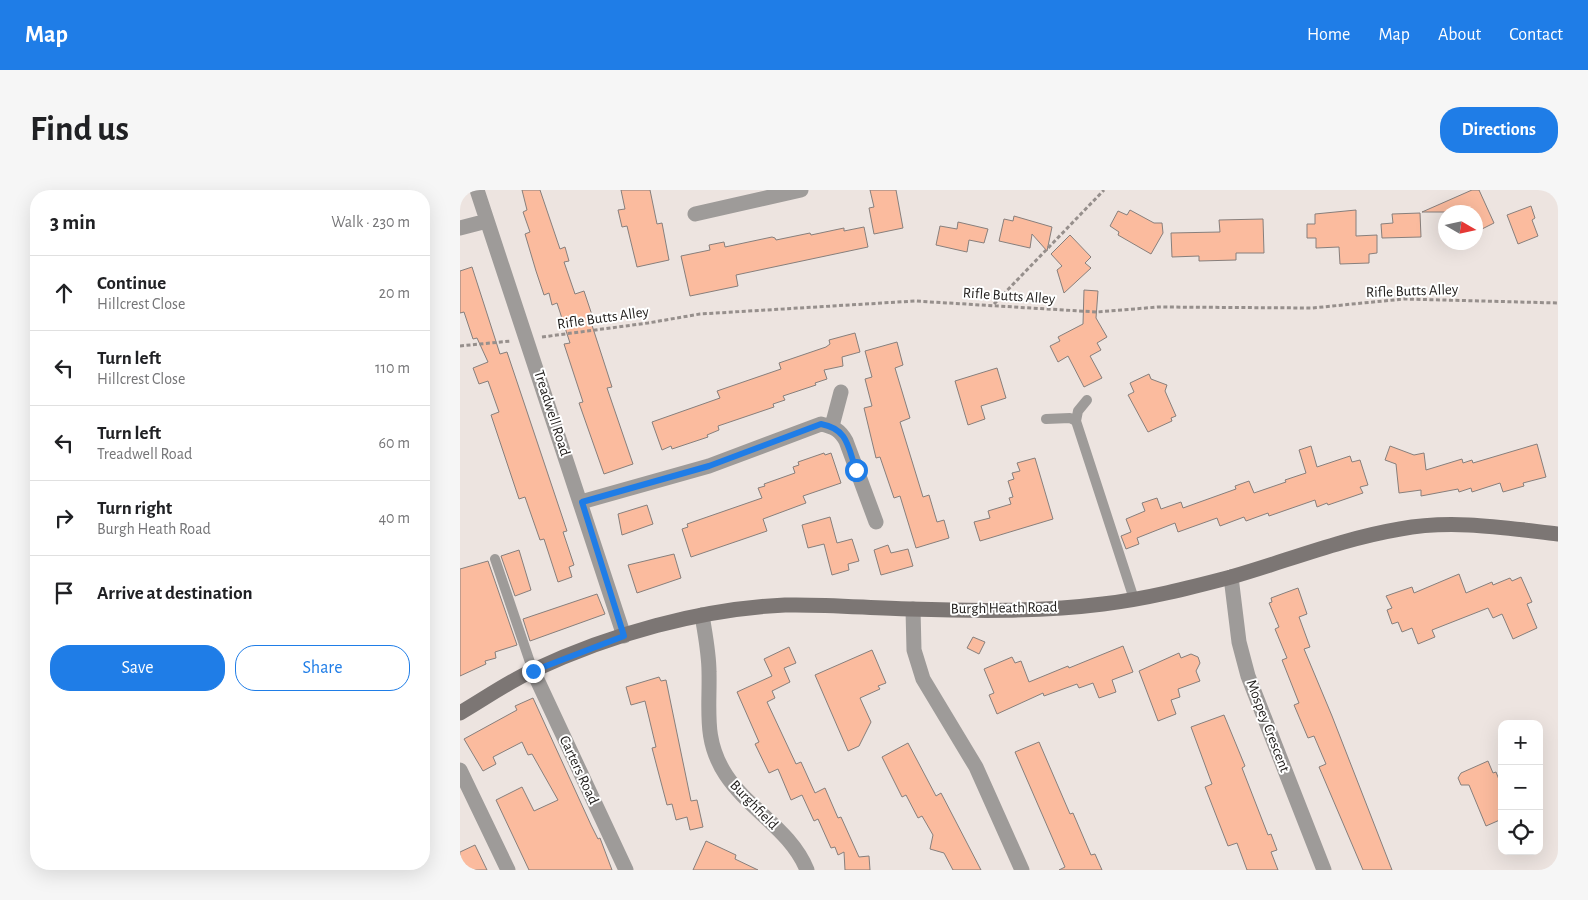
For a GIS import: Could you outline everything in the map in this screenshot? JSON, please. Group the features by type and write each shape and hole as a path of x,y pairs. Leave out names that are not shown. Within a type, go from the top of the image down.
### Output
{"main road":[{"name":"Burgh Heath Road","path":"460,713 533,671 624,636 702,615 788,605 913,609 1028,609 1100,604 1134,599 1231,577 1336,542 1402,528 1448,524 1501,527 1558,534"}],"street":[{"name":"Treadwell Road","path":"477,190 582,502 624,636"},
{"path":"695,214 801,190"},
{"path":"460,228 487,222"},
{"path":"832,426 841,392"},
{"path":"582,502 709,466 821,424 832,426 841,432 876,522"},
{"name":"Mospey Crescent","path":"1231,577 1239,642 1248,676 1324,870"},
{"path":"913,609 914,650 923,679 976,767 1022,870"},
{"name":"Burghfield","path":"702,615 709,655 708,720 710,741 725,775 788,839 802,858 807,870"},
{"name":"Carters Road","path":"533,671 626,870"},
{"path":"460,770 508,870"}],"lane":[{"path":"1087,400 1078,411 1076,421 1134,599"},
{"path":"1046,419 1070,418 1076,421"},
{"path":"495,559 533,671"}],"path":[{"path":"994,304 1104,190"},
{"name":"Rifle Butts Alley","path":"460,346 648,323 700,314 915,301 994,304 1097,312 1158,307 1312,308 1404,299 1558,303"}],"building":[{"path":"522,190 540,190 560,249 565,247 569,261 564,262 575,294 584,291 592,315 589,316 612,387 607,388 633,464 604,474 579,403 583,402 564,344 570,343 557,303 552,305 549,293 544,295 525,234 530,232 523,212 527,210"},
{"path":"621,190 650,190 657,224 662,223 669,260 637,267 627,226 622,227 618,210 625,209"},
{"path":"870,190 896,190 903,228 874,234 869,208 874,207"},
{"path":"1472,190 1479,190 1494,223 1483,228 1483,205 1438,205 1438,212 1422,212"},
{"path":"1531,206 1535,218 1532,220 1538,236 1518,244 1507,215"},
{"path":"1130,210 1154,223 1162,223 1163,233 1151,254 1118,235 1119,232 1110,226 1118,211 1127,215"},
{"path":"1356,210 1356,236 1377,235 1377,253 1369,254 1369,263 1340,264 1339,247 1316,248 1316,238 1307,238 1307,224 1315,224 1315,214"},
{"path":"1420,213 1421,237 1382,238 1381,224 1393,223 1392,214"},
{"path":"1014,216 1052,227 1047,251 1032,234 1030,248 999,241 1004,219 1013,221"},
{"path":"1263,219 1264,253 1236,253 1236,260 1199,261 1199,256 1172,257 1171,233 1220,232 1219,220"},
{"path":"958,222 988,229 984,243 969,240 967,252 936,245 940,226 957,229"},
{"path":"864,227 868,247 736,275 738,286 690,296 681,256 710,250 709,245 724,242 725,247 772,237 776,240 810,233 811,235 844,228 844,231"},
{"path":"1070,235 1091,257 1085,263 1091,268 1064,293 1057,270 1062,266 1051,254"},
{"path":"472,267 500,354 507,352 567,531 563,532 574,565 569,567 572,577 558,582 544,539 540,540 525,497 519,499 491,415 499,412 488,381 479,384 473,368 488,362 477,338 473,339 464,312 460,313 460,271"},
{"path":"1084,290 1098,291 1096,318 1107,337 1097,343 1101,350 1090,356 1102,378 1084,387 1068,356 1058,362 1050,346 1060,341 1058,337 1083,324"},
{"path":"855,333 860,352 842,357 843,366 824,370 827,379 815,383 816,385 783,396 785,400 773,404 774,407 718,426 719,430 707,435 708,437 672,449 671,446 662,450 652,422 720,398 717,391 781,369 779,363 826,347 830,344 829,340"},
{"path":"897,342 903,365 895,368 910,418 900,422 923,497 929,495 937,522 944,520 949,538 916,548 900,496 894,498 880,457 876,458 864,408 872,406 865,379 872,377 865,351"},
{"path":"997,368 1006,398 981,406 985,419 968,425 955,381"},
{"path":"1149,374 1151,379 1167,385 1165,391 1176,416 1171,418 1172,421 1148,432 1128,395 1134,392 1130,383"},
{"path":"1537,444 1546,477 1523,483 1524,486 1503,492 1500,483 1472,492 1471,488 1459,492 1458,489 1421,496 1421,490 1399,493 1396,464 1385,460 1390,446 1414,455 1424,453 1426,470 1462,459 1463,463 1472,460 1473,463"},
{"path":"1311,446 1317,467 1350,456 1352,462 1360,460 1368,485 1360,487 1363,493 1317,507 1315,500 1269,516 1268,513 1246,521 1244,517 1220,526 1217,518 1178,532 1175,523 1137,538 1139,544 1126,549 1121,536 1131,532 1126,519 1145,511 1142,503 1157,498 1161,509 1181,502 1183,508 1236,489 1235,486 1249,481 1254,493 1306,473 1299,450"},
{"path":"824,453 825,455 831,453 841,483 803,496 806,503 763,519 767,531 691,557 682,529 688,527 687,524 762,498 758,488 795,473 793,467 799,465 798,462"},
{"path":"1035,458 1053,519 980,541 974,522 990,518 988,511 1011,504 1009,498 1013,497 1008,481 1014,479 1012,473 1020,471 1017,463"},
{"path":"647,505 653,524 622,535 618,514"},
{"path":"830,517 837,543 852,539 859,561 848,564 849,570 832,575 824,544 808,548 802,525"},
{"path":"888,545 891,553 908,549 913,566 881,575 874,550"},
{"path":"519,550 531,590 515,596 501,556"},
{"path":"674,554 681,578 637,593 628,565"},
{"path":"488,561 517,645 495,652 496,658 485,661 486,664 460,676 460,569"},
{"path":"1459,574 1466,593 1492,582 1493,585 1510,578 1512,581 1521,577 1532,602 1527,604 1537,628 1513,639 1502,614 1493,618 1488,608 1432,630 1435,637 1418,644 1412,628 1402,632 1398,622 1392,624 1387,610 1392,608 1386,596 1412,587 1414,593"},
{"path":"1298,588 1307,614 1299,617 1310,647 1304,649 1392,870 1363,870 1319,767 1326,764 1314,736 1308,738 1294,705 1299,703 1282,660 1287,658 1275,629 1279,627 1269,603 1272,602 1271,598"},
{"path":"597,594 605,614 530,641 523,619"},
{"path":"973,637 985,642 979,654 967,648"},
{"path":"1123,646 1133,672 1112,680 1116,692 1099,698 1093,683 1079,688 1077,684 1044,696 1043,693 997,714 989,695 994,693 984,669 1012,657 1015,663 1021,661 1029,682"},
{"path":"789,647 796,663 784,668 790,682 772,691 775,698 767,702 796,764 801,762 815,793 825,788 838,818 841,817 859,857 869,856 870,870 845,870 844,852 838,855 835,847 831,848 818,819 814,821 802,795 791,800 778,769 769,773 755,744 759,742 737,692 772,676 764,659"},
{"path":"872,650 886,683 878,686 880,689 860,698 871,722 859,746 848,751 815,675"},
{"path":"1179,653 1181,658 1191,654 1198,657 1200,663 1196,671 1200,681 1178,689 1180,697 1171,700 1176,714 1158,721 1139,671"},
{"path":"659,677 661,681 666,680 691,801 697,800 703,827 690,830 687,817 676,820 672,804 667,805 652,748 656,747 645,701 631,705 626,687"},
{"path":"533,698 591,825 598,839 600,838 612,870 529,870 496,800 522,787 534,811 558,800 532,754 528,755 522,742 493,757 496,764 483,771 464,739 517,710 515,706"},
{"path":"1224,715 1245,766 1242,768 1268,835 1271,834 1277,850 1271,852 1278,870 1247,870 1237,843 1228,846 1205,787 1212,784 1191,727"},
{"path":"1039,742 1070,814 1073,813 1091,855 1095,854 1102,870 1059,870 1065,867 1015,752"},
{"path":"908,743 936,796 941,793 981,870 953,870 944,853 930,849 933,835 922,816 918,818 906,795 902,797 882,757"},
{"path":"1488,761 1493,773 1496,772 1498,777 1498,821 1486,826 1469,785 1461,785 1458,778 1461,773"},
{"path":"706,841 736,855 735,859 758,870 693,870"},
{"path":"475,845 487,870 460,870 460,852"}],"route":[{"path":"533,671 624,636 582,502 709,466 821,424 832,426 841,432 856,470"}]}
